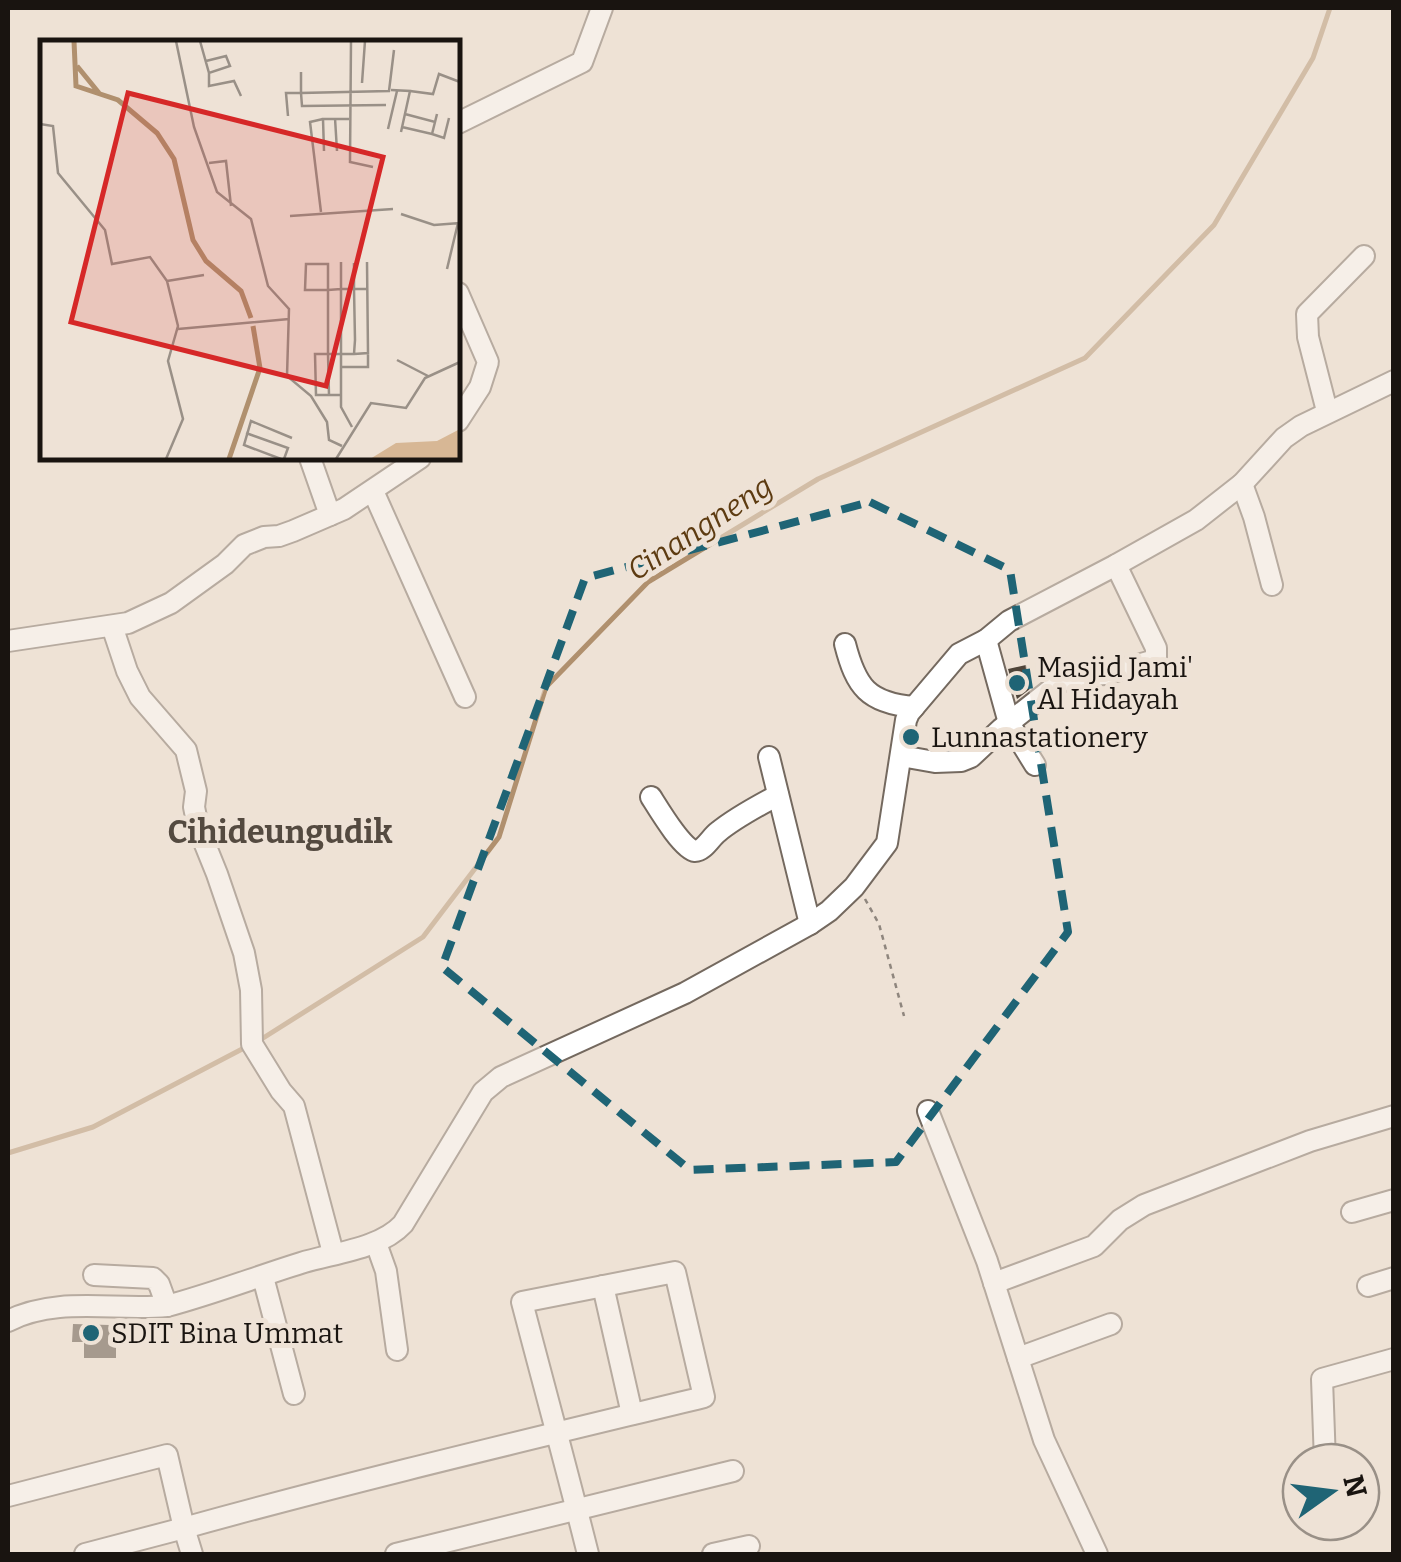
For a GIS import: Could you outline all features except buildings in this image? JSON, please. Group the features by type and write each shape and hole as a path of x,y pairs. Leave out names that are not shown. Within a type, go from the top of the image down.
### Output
{"street":[{"path":"460,121 582,62 602,8"},
{"path":"1327,412 1308,338 1306,314 1364,256"},
{"path":"460,298 488,362 480,387 460,418"},
{"path":"8,1320 30,1311 72,1306 167,1306 376,1243 400,1228 483,1092 501,1077 685,993 810,924 854,887 887,843 906,720 959,654 986,640 1009,621 1210,511 1242,484 1284,438 1327,412 1394,381"},
{"path":"311,460 330,516"},
{"path":"8,641 128,623 172,603 244,545 330,516 417,460"},
{"path":"1242,484 1272,586"},
{"path":"373,491 464,697"},
{"path":"901,756 935,762 971,758 1062,680 1142,665 1156,656 1156,648 1116,565"},
{"path":"112,626 140,697 186,750 196,791 198,827 244,953 252,1044 294,1106 333,1253"},
{"path":"986,640 1009,722 1035,765"},
{"path":"846,644 852,672 872,695 892,705 914,706"},
{"path":"769,757 810,924"},
{"path":"650,797 682,841 696,851 718,832 778,795"},
{"path":"928,1111 994,1283 1044,1440 1097,1554"},
{"path":"994,1283 1094,1246 1120,1220 1144,1204 1310,1141 1394,1116"},
{"path":"1352,1212 1394,1200"},
{"path":"376,1243 386,1272 397,1350"},
{"path":"85,1554 306,1495 556,1432 704,1397 675,1272 522,1302 556,1432 577,1510 588,1554"},
{"path":"94,1275 153,1278 167,1306"},
{"path":"263,1277 294,1394"},
{"path":"1368,1286 1394,1278"},
{"path":"603,1286 632,1414"},
{"path":"1018,1358 1111,1324"},
{"path":"1324,1442 1322,1379 1394,1359"},
{"path":"8,1496 167,1455 192,1554"},
{"path":"396,1554 733,1472"},
{"path":"713,1554 749,1546"}],"path":[{"path":"854,887 868,902 879,924 904,1016"}],"highlighted area":[{"path":"870,502 1010,570 1068,932 896,1162 690,1170 442,967 585,578"}],"waterway":[{"name":"Cinangneng","path":"260,1040 423,937 499,837 546,687 648,582 818,479 1085,358 1214,225 1313,58 1330,8"},
{"name":"Cinangneng","path":"8,1153 93,1127 246,1047"}],"place":[{"name":"Masjid Jami' Al Hidayah","path":"1017,683"},
{"name":"Lunnastationery","path":"911,737"},
{"name":"SDIT Bina Ummat","path":"91,1333"}],"district":[{"name":"Cihideungudik","path":"280,832"}]}
